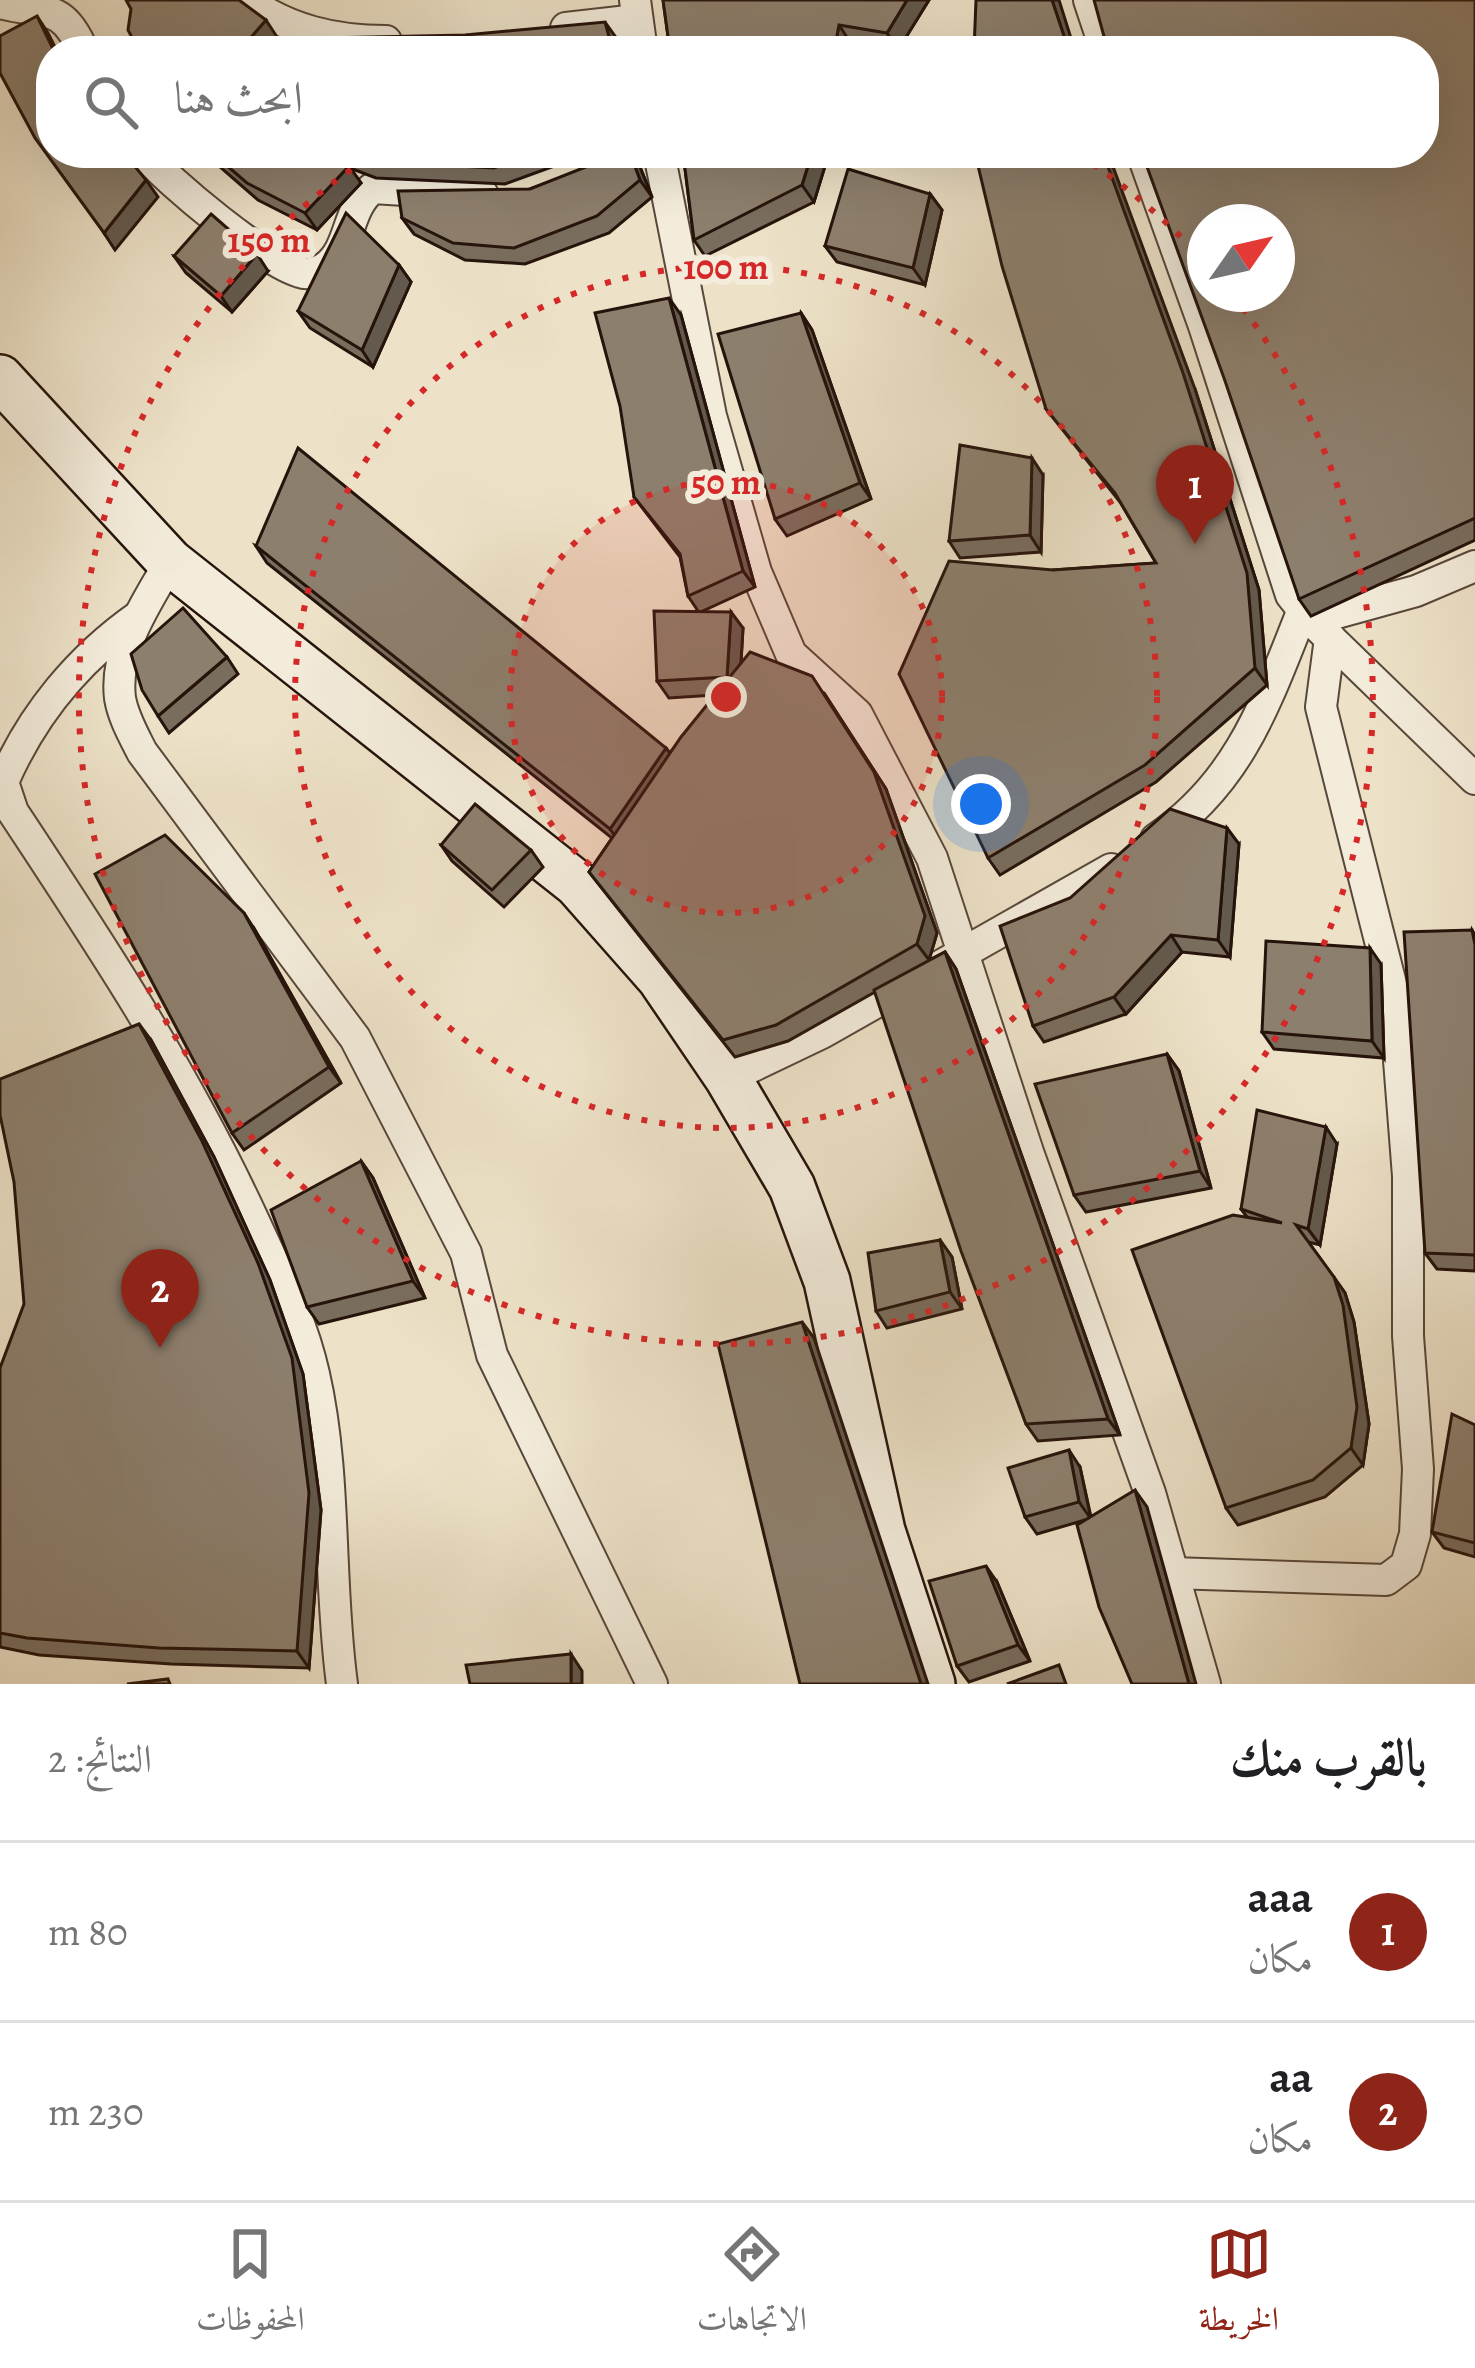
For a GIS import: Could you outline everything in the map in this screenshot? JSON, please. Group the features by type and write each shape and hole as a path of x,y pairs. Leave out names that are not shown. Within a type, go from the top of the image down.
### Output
{"street":[{"path":"246,0 273,20 304,32 336,36"},
{"path":"1088,0 1101,36"},
{"path":"0,3 64,16 75,36"},
{"path":"536,32 638,24"},
{"path":"157,168 208,211 300,273 326,268 337,256 359,199 373,188 514,194"},
{"path":"650,168 711,416 769,608 791,654 857,714 932,858 1150,1492 1205,1684"},
{"path":"1147,168 1291,595 1475,779"},
{"path":"0,378 170,562 577,884 660,978 728,1078 792,1187 827,1281 882,1531 932,1684"},
{"path":"170,562 139,616 123,660 120,698 142,752 355,1038 466,1253 492,1354 652,1684"},
{"path":"728,1078 822,1033 1092,883 1176,826 1219,784 1314,623 1416,591 1475,566"},
{"path":"139,616 107,638 34,718 3,782 13,812 137,998 211,1129 297,1313 315,1376 326,1455 342,1684"},
{"path":"1172,1573 1386,1580 1406,1565 1415,1534 1418,1469 1408,1336 1408,1177 1394,996 1321,707 1314,623"}],"building":[{"path":"126,0 239,0 266,20 252,36 131,36 131,9"},
{"path":"663,0 907,0 887,33 839,25 837,36 668,36"},
{"path":"976,0 1052,0 1064,36 975,36"},
{"path":"1094,0 1475,0 1475,518 1299,599 1200,312 1295,312 1295,204 1187,204 1187,276 1147,168 1439,168 1439,36 1104,36"},
{"path":"37,16 47,36 36,36 36,139 0,73 0,36"},
{"path":"605,22 609,36 418,36"},
{"path":"57,168 136,168 146,180 104,233"},
{"path":"230,168 347,168 305,213 247,183"},
{"path":"583,168 636,168 640,180 597,216 514,248 453,243 402,218 398,191 530,189"},
{"path":"685,168 807,168 802,185 694,240"},
{"path":"979,168 1108,168 1183,373 1247,573 1255,668 1145,765 988,858 899,674 949,561 1053,570 1156,563 1115,493 1046,409 1002,266"},
{"path":"848,169 930,194 913,268 825,246"},
{"path":"346,213 399,265 362,350 298,311"},
{"path":"211,214 257,254 221,296 174,256"},
{"path":"669,298 743,571 688,596 680,554 634,497 620,406 595,313"},
{"path":"801,313 860,483 775,519 718,334"},
{"path":"960,445 1032,458 1030,535 949,541"},
{"path":"298,448 666,748 610,829 256,546"},
{"path":"183,608 227,657 158,716 142,690 131,654"},
{"path":"654,611 731,612 727,677 657,681"},
{"path":"750,652 812,676 874,772 925,916 917,944 776,1025 723,1040 589,872 681,737"},
{"path":"475,804 531,850 492,890 441,845"},
{"path":"1170,809 1227,828 1218,940 1171,935 1114,997 1033,1026 1000,926 1070,898"},
{"path":"165,835 244,913 329,1067 232,1133 95,874"},
{"path":"1472,930 1475,1255 1425,1253 1404,932"},
{"path":"1266,941 1370,948 1372,1041 1262,1032"},
{"path":"945,952 1108,1419 1026,1424 961,1251 874,990"},
{"path":"139,1024 202,1141 258,1263 292,1358 309,1493 297,1651 159,1648 0,1633 0,1368 24,1304 14,1182 0,1115 0,1079"},
{"path":"1167,1054 1200,1171 1074,1195 1035,1084"},
{"path":"1257,1110 1326,1127 1308,1229 1296,1225 1334,1277 1343,1305 1357,1407 1351,1448 1313,1480 1226,1508 1132,1250 1233,1215 1282,1223 1241,1209"},
{"path":"361,1161 413,1281 307,1307 271,1210"},
{"path":"940,1240 950,1292 876,1311 868,1253"},
{"path":"802,1322 921,1684 800,1684 718,1344"},
{"path":"1452,1414 1475,1425 1475,1543 1432,1532"},
{"path":"1069,1450 1079,1502 1025,1517 1008,1468"},
{"path":"1135,1490 1189,1684 1132,1684 1099,1607 1077,1525"},
{"path":"986,1566 1018,1645 957,1666 929,1581"},
{"path":"571,1654 571,1684 470,1684 466,1665"},
{"path":"1059,1665 1066,1684 1007,1684"},
{"path":"168,1679 170,1684 127,1684"}],"place":[{"name":"aaa","path":"1195,544"},
{"name":"aa","path":"160,1348"}]}
